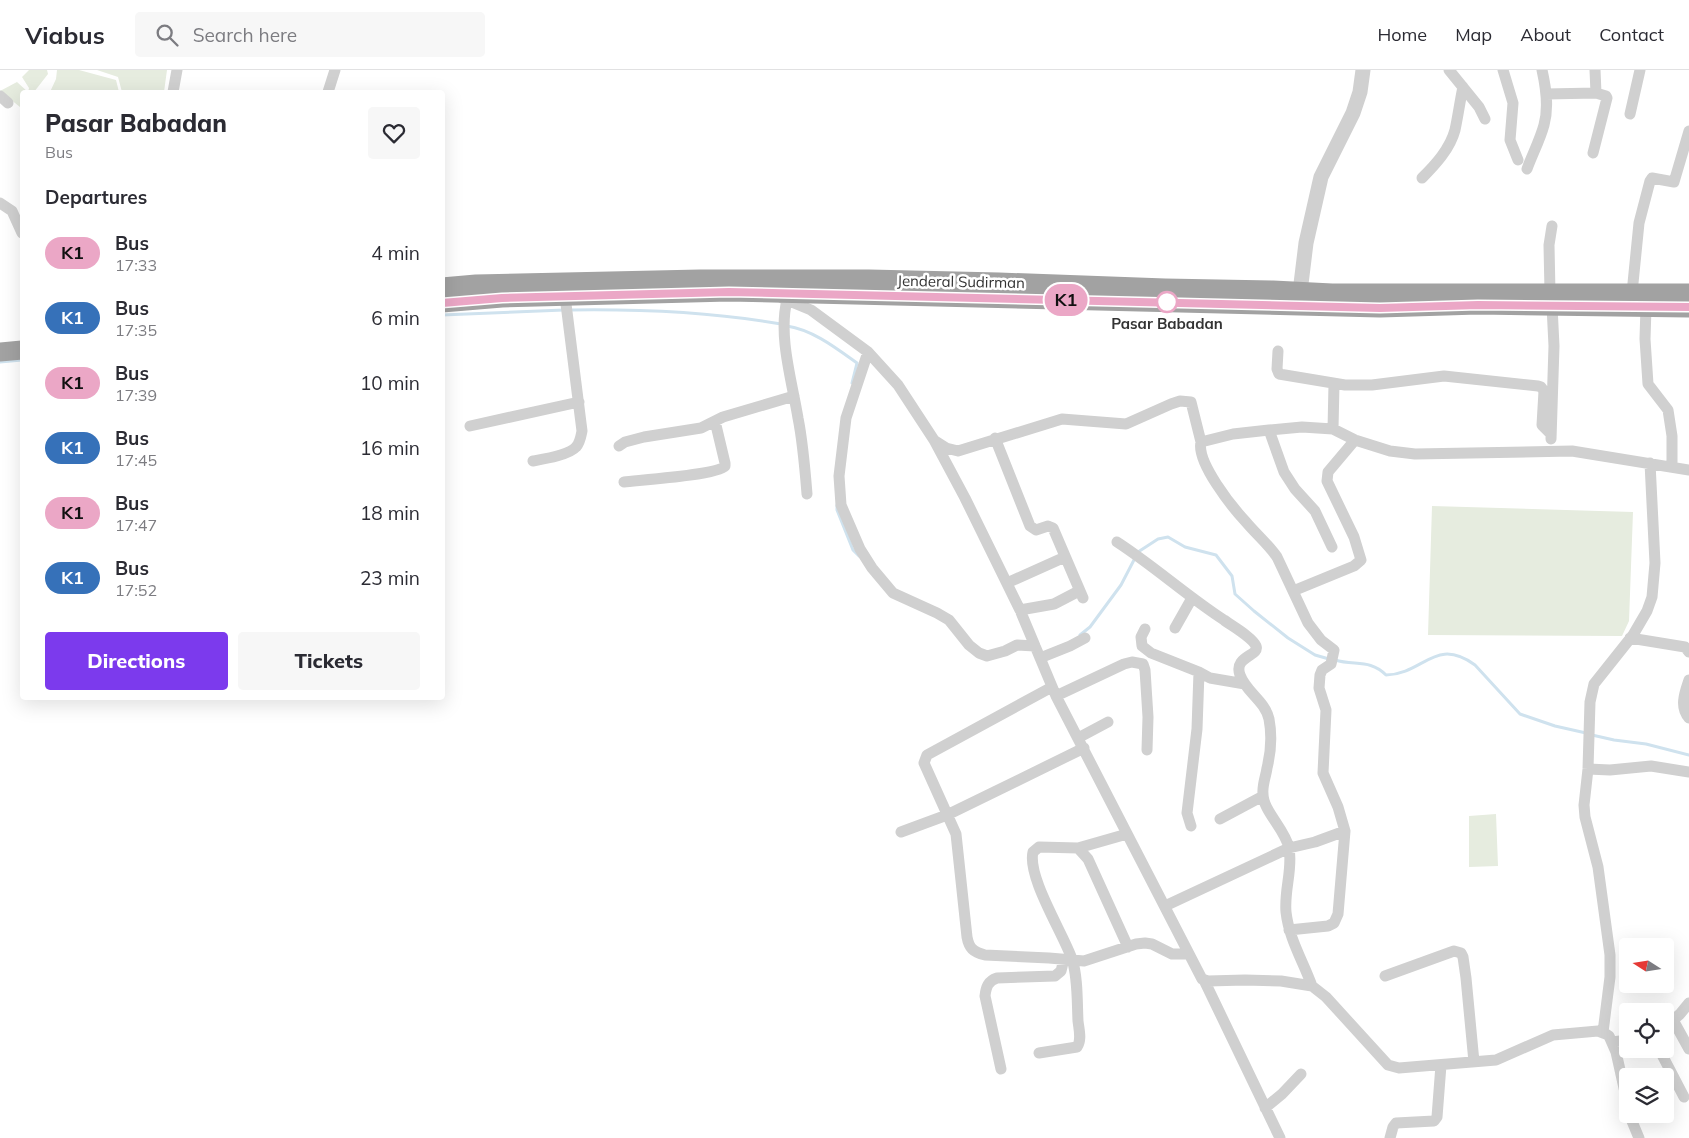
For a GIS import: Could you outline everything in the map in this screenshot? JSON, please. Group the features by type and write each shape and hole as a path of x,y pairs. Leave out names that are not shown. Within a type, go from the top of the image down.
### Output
{"highway":[{"name":"Jenderal Sudirman","path":"445,287 476,284 610,281 850,279 1551,299 1646,307 1689,308"},
{"name":"Jenderal Sudirman","path":"445,303 502,298 729,292 779,297 1380,308 1478,305 1632,293 1689,293"},
{"path":"0,340 20,337"},
{"path":"0,352 20,350"}],"street":[{"path":"173,90 177,70"},
{"path":"329,90 335,70"},
{"path":"1300,292 1306,243 1321,177 1353,113 1360,92 1362,70"},
{"path":"1449,70 1479,107 1485,119"},
{"path":"1503,70 1513,103 1510,140 1518,160"},
{"path":"1527,169 1544,126 1546,94 1542,70"},
{"path":"1595,70 1596,94"},
{"path":"1630,114 1640,70"},
{"path":"1422,178 1441,159 1454,131 1463,87"},
{"path":"1546,94 1604,94 1607,98 1594,153"},
{"path":"1632,293 1639,223 1650,181 1652,178 1674,182 1689,132"},
{"path":"0,203 12,211 20,225"},
{"path":"1551,451 1554,346 1549,245 1552,226"},
{"path":"533,461 574,449 578,445 582,431 565,296"},
{"path":"806,494 804,450 782,326 779,297 812,310 868,352 898,385 934,440 1020,610 1054,692 1199,975 1204,980 1280,1138"},
{"path":"1646,307 1645,339 1648,384 1668,410 1672,436 1672,467"},
{"path":"868,352 846,418 839,476 841,505 860,549 872,568 893,593 949,620 969,645 979,653 987,656 1005,651 1017,645 1035,646"},
{"path":"1278,352 1277,369 1279,374 1334,384 1372,385 1444,376 1538,386 1544,391 1542,424 1551,434"},
{"path":"1333,429 1334,384"},
{"path":"620,446 625,442 644,437 701,428 723,417 794,396"},
{"path":"470,426 579,402"},
{"path":"934,440 946,448 958,451 1062,418 1126,424 1171,404 1191,402 1202,442 1200,447 1205,463 1235,509 1271,548 1308,623 1321,640 1334,650 1332,660 1322,670 1320,675 1319,688 1326,710 1323,773 1338,807 1345,832 1338,914 1334,923 1328,926 1288,930"},
{"path":"624,482 707,473 722,469 725,463 714,421"},
{"path":"1202,442 1233,434 1302,427 1333,429 1355,440 1381,449 1415,454 1572,451 1689,470"},
{"path":"1269,430 1284,472 1315,511 1332,547"},
{"path":"995,438 1031,528 1036,530 1048,526 1053,528 1081,595 1054,604 1020,610"},
{"path":"1293,591 1354,566 1361,560 1354,537 1326,482 1328,472 1355,440"},
{"path":"1603,1032 1610,977 1610,955 1598,868 1585,817 1584,805 1588,769 1591,692 1602,672 1630,638 1647,610 1652,597 1655,563 1650,463"},
{"path":"1117,542 1145,561 1192,598 1239,630 1256,645 1255,652 1244,658 1240,664 1240,673 1245,684 1267,712 1269,719 1271,748 1263,796 1286,838 1289,848 1290,872 1286,910 1288,930 1306,968 1312,986"},
{"path":"1007,583 1065,557"},
{"path":"1175,628 1192,598"},
{"path":"1145,629 1141,642 1142,646 1152,653 1210,678 1245,684"},
{"path":"1040,658 1085,638"},
{"path":"1630,638 1685,647 1689,652"},
{"path":"1146,750 1148,717 1145,670 1143,664 1132,662 1054,692 926,757 924,763 956,834 967,937 971,950 985,955 1068,960 1092,959 1136,944 1145,943 1152,944 1172,954 1189,954"},
{"path":"1191,826 1187,813 1197,729 1199,672"},
{"path":"1689,680 1683,705 1689,718"},
{"path":"901,832 947,815 1081,743 1108,722"},
{"path":"1588,769 1610,770 1651,766 1689,772"},
{"path":"1220,819 1263,796"},
{"path":"1164,906 1289,848 1345,832"},
{"path":"1039,1054 1077,1047 1079,1044 1078,1001 1068,960 1036,881 1032,856 1039,847 1078,848 1127,834"},
{"path":"1078,848 1088,859 1128,948"},
{"path":"1385,976 1454,951 1461,953 1466,978 1474,1062"},
{"path":"1001,1069 985,996 988,984 997,978 1055,976 1061,971 1068,960"},
{"path":"1204,980 1263,980 1295,982 1312,986 1326,997 1388,1065 1399,1068 1489,1061 1504,1057 1538,1040 1553,1035 1582,1032 1603,1032 1606,1034 1612,1042 1621,1068"},
{"path":"1674,1018 1689,1003"},
{"path":"1674,1030 1689,1049"},
{"path":"1612,1042 1619,1041"},
{"path":"1664,1058 1684,1098"},
{"path":"1390,1138 1396,1123 1434,1120 1437,1117 1441,1065"},
{"path":"1265,1108 1301,1074"},
{"path":"1633,1123 1639,1138"}],"shaded area":[{"path":"29,70 47,70 48,74 36,90 28,90 22,77"},
{"path":"57,70 79,70 116,80 118,90 51,90 56,79"},
{"path":"97,70 167,70 164,90 121,90 118,77"},
{"path":"17,82 26,90 20,90 20,107 0,91"},
{"path":"1432,506 1633,512 1629,621 1622,636 1428,635"},
{"path":"1496,814 1498,866 1469,867 1469,816"}],"waterway":[{"path":"445,315 564,310"},
{"path":"571,310 676,312 781,324"},
{"path":"787,326 806,331 857,363 852,383"},
{"path":"0,362 20,360"},
{"path":"837,505 837,510 853,550 859,556"},
{"path":"1138,552 1158,539 1168,537 1185,547 1216,555 1232,576 1235,594 1288,638 1315,655 1329,659"},
{"path":"1080,635 1090,627 1121,585 1135,558"},
{"path":"1335,660 1368,665 1386,675 1410,669 1439,655 1450,654 1461,657 1475,665 1520,714 1555,726 1586,733"},
{"path":"1592,735 1646,744 1689,755"}],"bus line":[{"name":"K1","path":"445,303 502,298 729,292 1380,308 1478,305 1689,307"}],"place":[{"name":"Pasar Babadan","path":"1167,302"}]}
